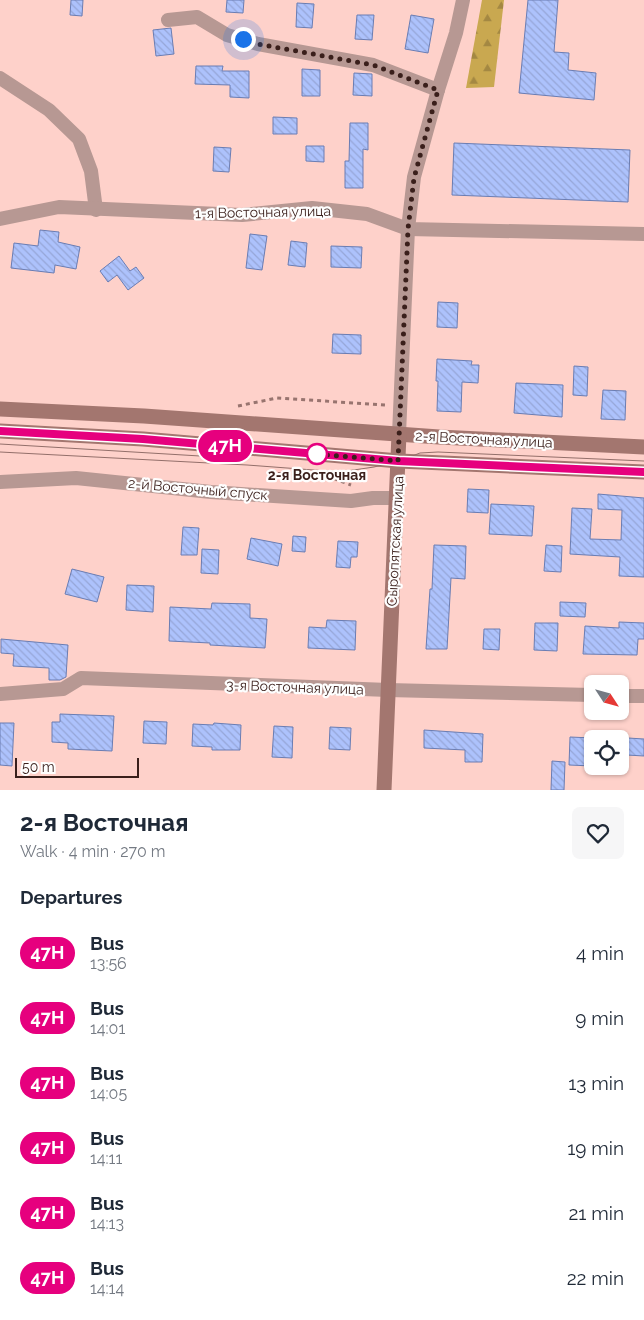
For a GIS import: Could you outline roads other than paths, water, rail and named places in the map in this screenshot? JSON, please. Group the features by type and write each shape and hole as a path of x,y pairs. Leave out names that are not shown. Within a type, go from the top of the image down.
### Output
{"main road":[{"name":"2-я Восточная улица","path":"0,409 644,447"},
{"name":"2-я Восточная улица","path":"0,431 143,439 398,461 644,472"},
{"name":"Сыропятская улица","path":"384,790 399,434"}],"street":[{"name":"Сыропятская улица","path":"399,434 408,229 414,178 456,33 463,0"},
{"path":"168,20 197,17 228,35 258,44 373,65 438,90"},
{"path":"0,78 49,110 79,139 91,171 96,210"},
{"name":"1-я Восточная улица","path":"0,219 59,207 242,216 312,208 367,214 408,229 644,234"},
{"name":"2-й Восточный спуск","path":"0,482 76,478 212,492 351,501 373,498 396,498"},
{"name":"3-я Восточная улица","path":"0,694 62,689 80,678 388,690 584,695"},
{"path":"629,696 644,696"}],"tram line":[{"path":"0,444 200,456"},
{"path":"0,452 247,465 340,472 374,467 399,461 420,453 438,452 644,461"}],"place":[{"name":"2-я Восточная","path":"317,454"}]}
